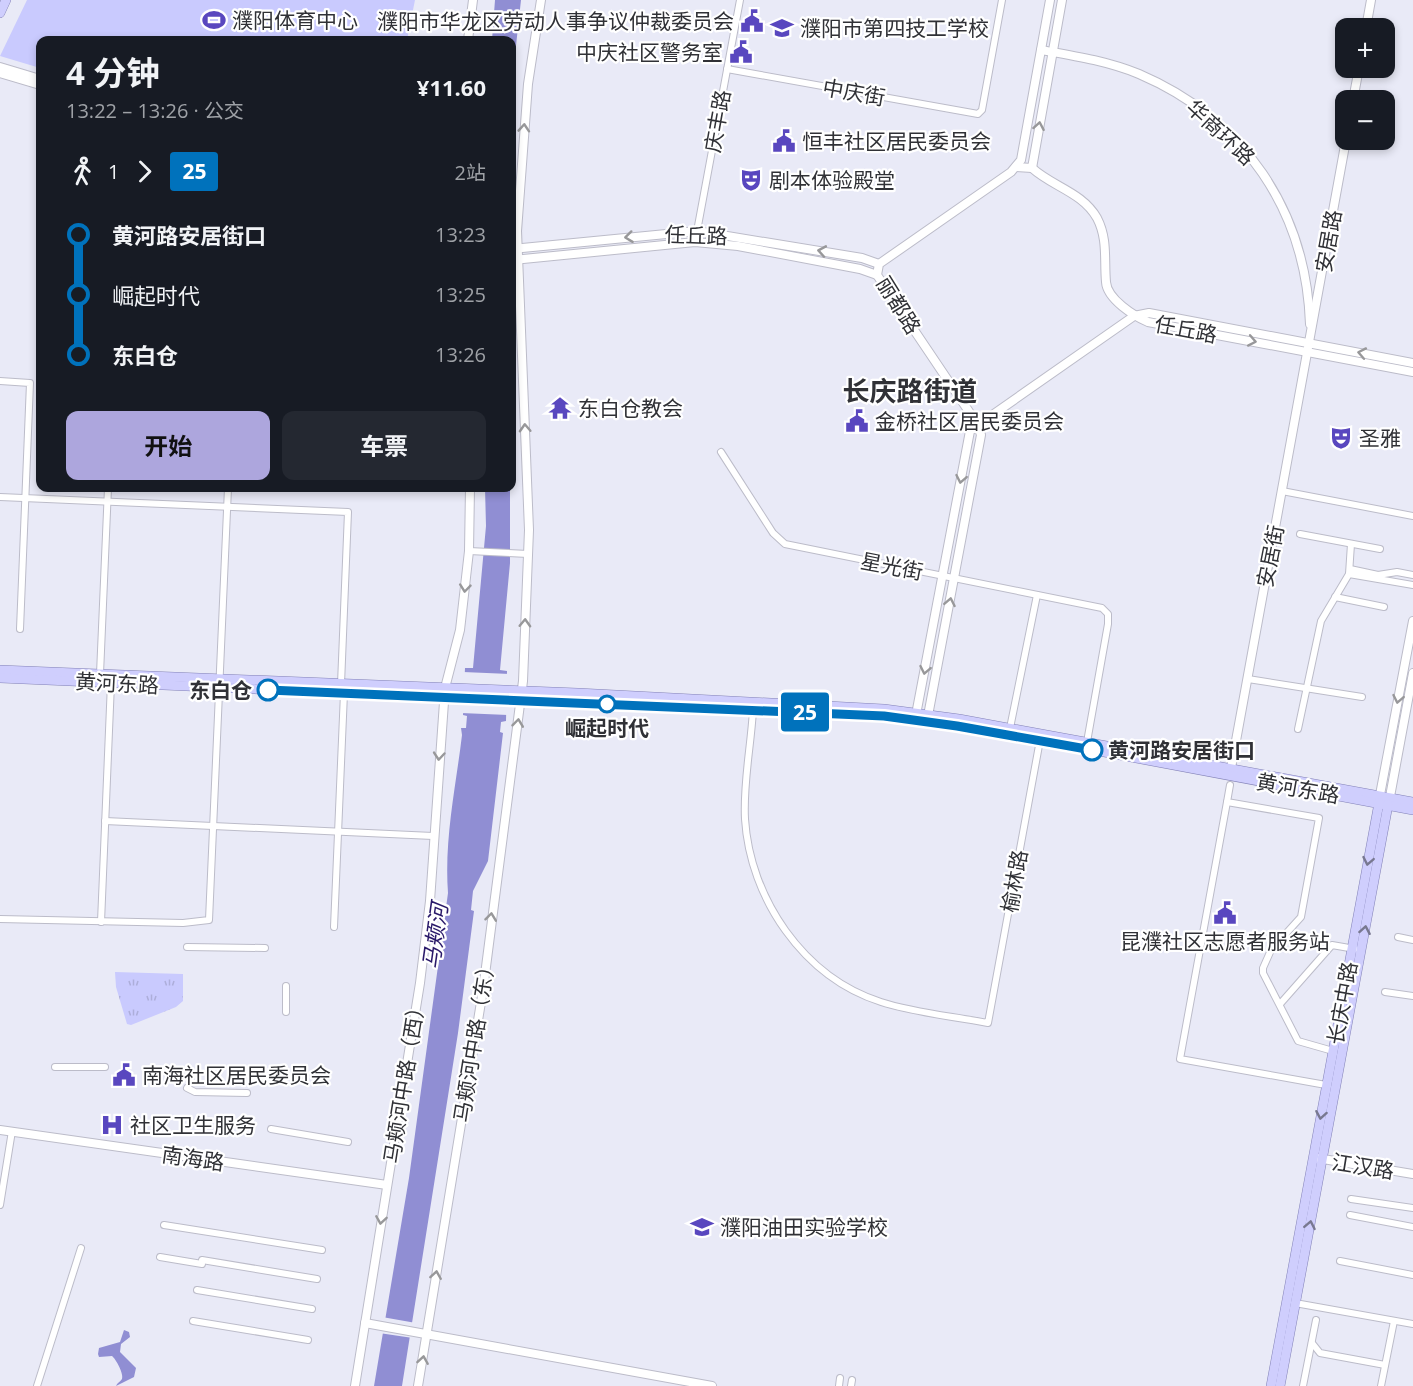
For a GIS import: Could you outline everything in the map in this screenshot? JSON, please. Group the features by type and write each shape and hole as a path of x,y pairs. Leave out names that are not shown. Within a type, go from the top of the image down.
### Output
{"main road":[{"path":"0,13 6,0"},
{"name":"黄河东路","path":"0,670 100,674 219,683 506,694 753,710 916,716"},
{"name":"黄河东路","path":"0,678 111,683 219,683"},
{"name":"黄河东路","path":"521,695 916,716 1384,801 1413,802"},
{"name":"黄河东路","path":"927,718 1010,728 1231,768 1384,801 1413,810"},
{"name":"长庆中路","path":"1280,1386 1318,1158 1384,801"},
{"name":"长庆中路","path":"1271,1386 1318,1158 1326,1085 1356,950"}],"street":[{"path":"468,36 473,0"},
{"name":"马颊河中路（东）","path":"516,225 527,94 541,0"},
{"name":"庆丰路","path":"695,242 740,0"},
{"name":"中庆街","path":"727,69 981,113 1002,0"},
{"path":"1016,167 1021,160 1050,0"},
{"path":"1032,168 1062,0"},
{"path":"1368,18 1371,0"},
{"name":"华商环路","path":"1041,50 1100,60 1158,83 1193,104 1241,145 1268,181 1300,248 1309,302 1309,347"},
{"path":"0,67 36,78"},
{"path":"0,73 36,84"},
{"name":"安居路","path":"1309,347 1344,150"},
{"path":"916,716 970,431 1134,316 1111,294 1106,283 1107,270 1103,236 1088,206 1076,194 1045,179 1032,168 1016,167"},
{"name":"丽都路","path":"978,425 876,275 879,264 1016,167"},
{"name":"任丘路","path":"516,249 697,231 850,256 879,264"},
{"name":"任丘路","path":"516,260 695,242 738,246 860,269 876,275"},
{"name":"马颊河中路（东）","path":"418,1386 422,1332 483,990 521,695 528,554 528,503 516,295"},
{"name":"任丘路","path":"1134,316 1148,322 1413,363"},
{"name":"任丘路","path":"1309,347 1413,372"},
{"name":"安居街","path":"1231,768 1309,347"},
{"path":"0,381 30,383 20,629"},
{"path":"927,718 981,435 978,425"},
{"name":"星光街","path":"722,452 780,542 1102,608 1108,614 1086,742"},
{"path":"1282,491 1413,516"},
{"path":"100,674 108,492"},
{"path":"0,919 101,922 209,920 228,492"},
{"name":"马颊河中路（西）","path":"355,1386 387,1185 405,1091 420,984 430,901 432,836 444,693 460,630 472,551 470,492"},
{"path":"0,497 348,512 334,927"},
{"path":"1300,534 1380,549"},
{"path":"1298,729 1321,621 1349,571 1351,544"},
{"path":"472,551 528,554"},
{"path":"1349,571 1378,574 1397,572 1413,575"},
{"path":"1349,571 1413,585"},
{"path":"1010,728 1037,595"},
{"path":"1335,597 1384,607"},
{"name":"长庆中路","path":"1384,801 1413,621"},
{"name":"长庆中路","path":"1384,801 1413,673"},
{"path":"1248,679 1362,698"},
{"path":"101,922 111,683"},
{"name":"榆林路","path":"753,710 746,792 747,838 754,870 766,899 793,941 829,974 853,990 879,1002 988,1023 1040,740"},
{"path":"1230,784 1180,1059 1326,1085"},
{"path":"1227,802 1319,818 1301,917 1271,950 1265,961 1263,973 1298,1041 1333,1051"},
{"path":"105,821 432,836"},
{"path":"1398,938 1413,940"},
{"path":"1280,1004 1332,945 1356,950"},
{"path":"187,947 265,948"},
{"path":"286,986 286,1012"},
{"path":"1385,992 1413,996"},
{"path":"55,1067 105,1067"},
{"path":"187,1088 195,1092 247,1093"},
{"path":"271,1129 348,1142"},
{"name":"南海路","path":"0,1130 387,1185"},
{"path":"0,1205 12,1131"},
{"name":"江汉路","path":"1318,1158 1413,1174"},
{"path":"1351,1199 1413,1208"},
{"path":"1350,1215 1413,1227"},
{"path":"164,1225 322,1250"},
{"path":"37,1386 81,1248"},
{"path":"160,1257 317,1279"},
{"path":"1340,1261 1413,1275"},
{"path":"198,1290 312,1309"},
{"path":"1294,1303 1413,1324"},
{"path":"1303,1386 1316,1320"},
{"path":"193,1321 308,1340"},
{"path":"1381,1386 1394,1321"},
{"path":"365,1323 712,1386"},
{"path":"1312,1343 1320,1353 1385,1365"},
{"path":"838,1386 840,1378"}],"green space":[{"name":"濮阳体育中心","path":"27,0 415,0 408,36 36,36 36,67 0,56"},
{"path":"115,972 183,974 183,1001 176,1007 131,1025 127,1024 116,987"}],"shaded area":[{"path":"495,0 521,0 516,46 516,36 492,36"},
{"path":"485,492 510,492 510,563 500,670 507,671 506,721 501,722 500,732 503,733 488,861 473,891 471,910 474,911 458,1033 402,1386 374,1386 409,1178 448,893 451,813 462,735 461,728 466,728 467,716 463,715 465,668 473,668 486,526"},
{"path":"124,1330 129,1332 130,1337 121,1344 120,1352 136,1368 134,1377 116,1386 122,1379 121,1370 112,1356 99,1357 98,1354 99,1348 120,1342"}],"pier":[{"path":"463,672 510,674 508,715 461,713"},
{"path":"382,1317 416,1323 413,1338 379,1333"}],"bus line":[{"name":"25","path":"268,690 884,716 957,726 1092,750"}],"place":[{"name":"濮阳体育中心","path":"214,20"},
{"name":"濮阳市华龙区劳动人事争议仲裁委员会","path":"752,21"},
{"name":"濮阳市第四技工学校","path":"782,28"},
{"name":"中庆社区警务室","path":"741,52"},
{"name":"恒丰社区居民委员会","path":"784,141"},
{"name":"剧本体验殿堂","path":"751,180"},
{"name":"东白仓教会","path":"560,408"},
{"name":"金桥社区居民委员会","path":"857,421"},
{"name":"圣雅","path":"1341,438"},
{"name":"东白仓","path":"268,690"},
{"name":"崛起时代","path":"607,704"},
{"name":"黄河路安居街口","path":"1092,750"},
{"name":"昆濮社区志愿者服务站","path":"1225,913"},
{"name":"南海社区居民委员会","path":"124,1075"},
{"name":"社区卫生服务","path":"112,1125"},
{"name":"濮阳油田实验学校","path":"702,1227"}],"district":[{"name":"长庆路街道","path":"910,390"}],"water label":[{"name":"马颊河","path":"434,936"}]}
